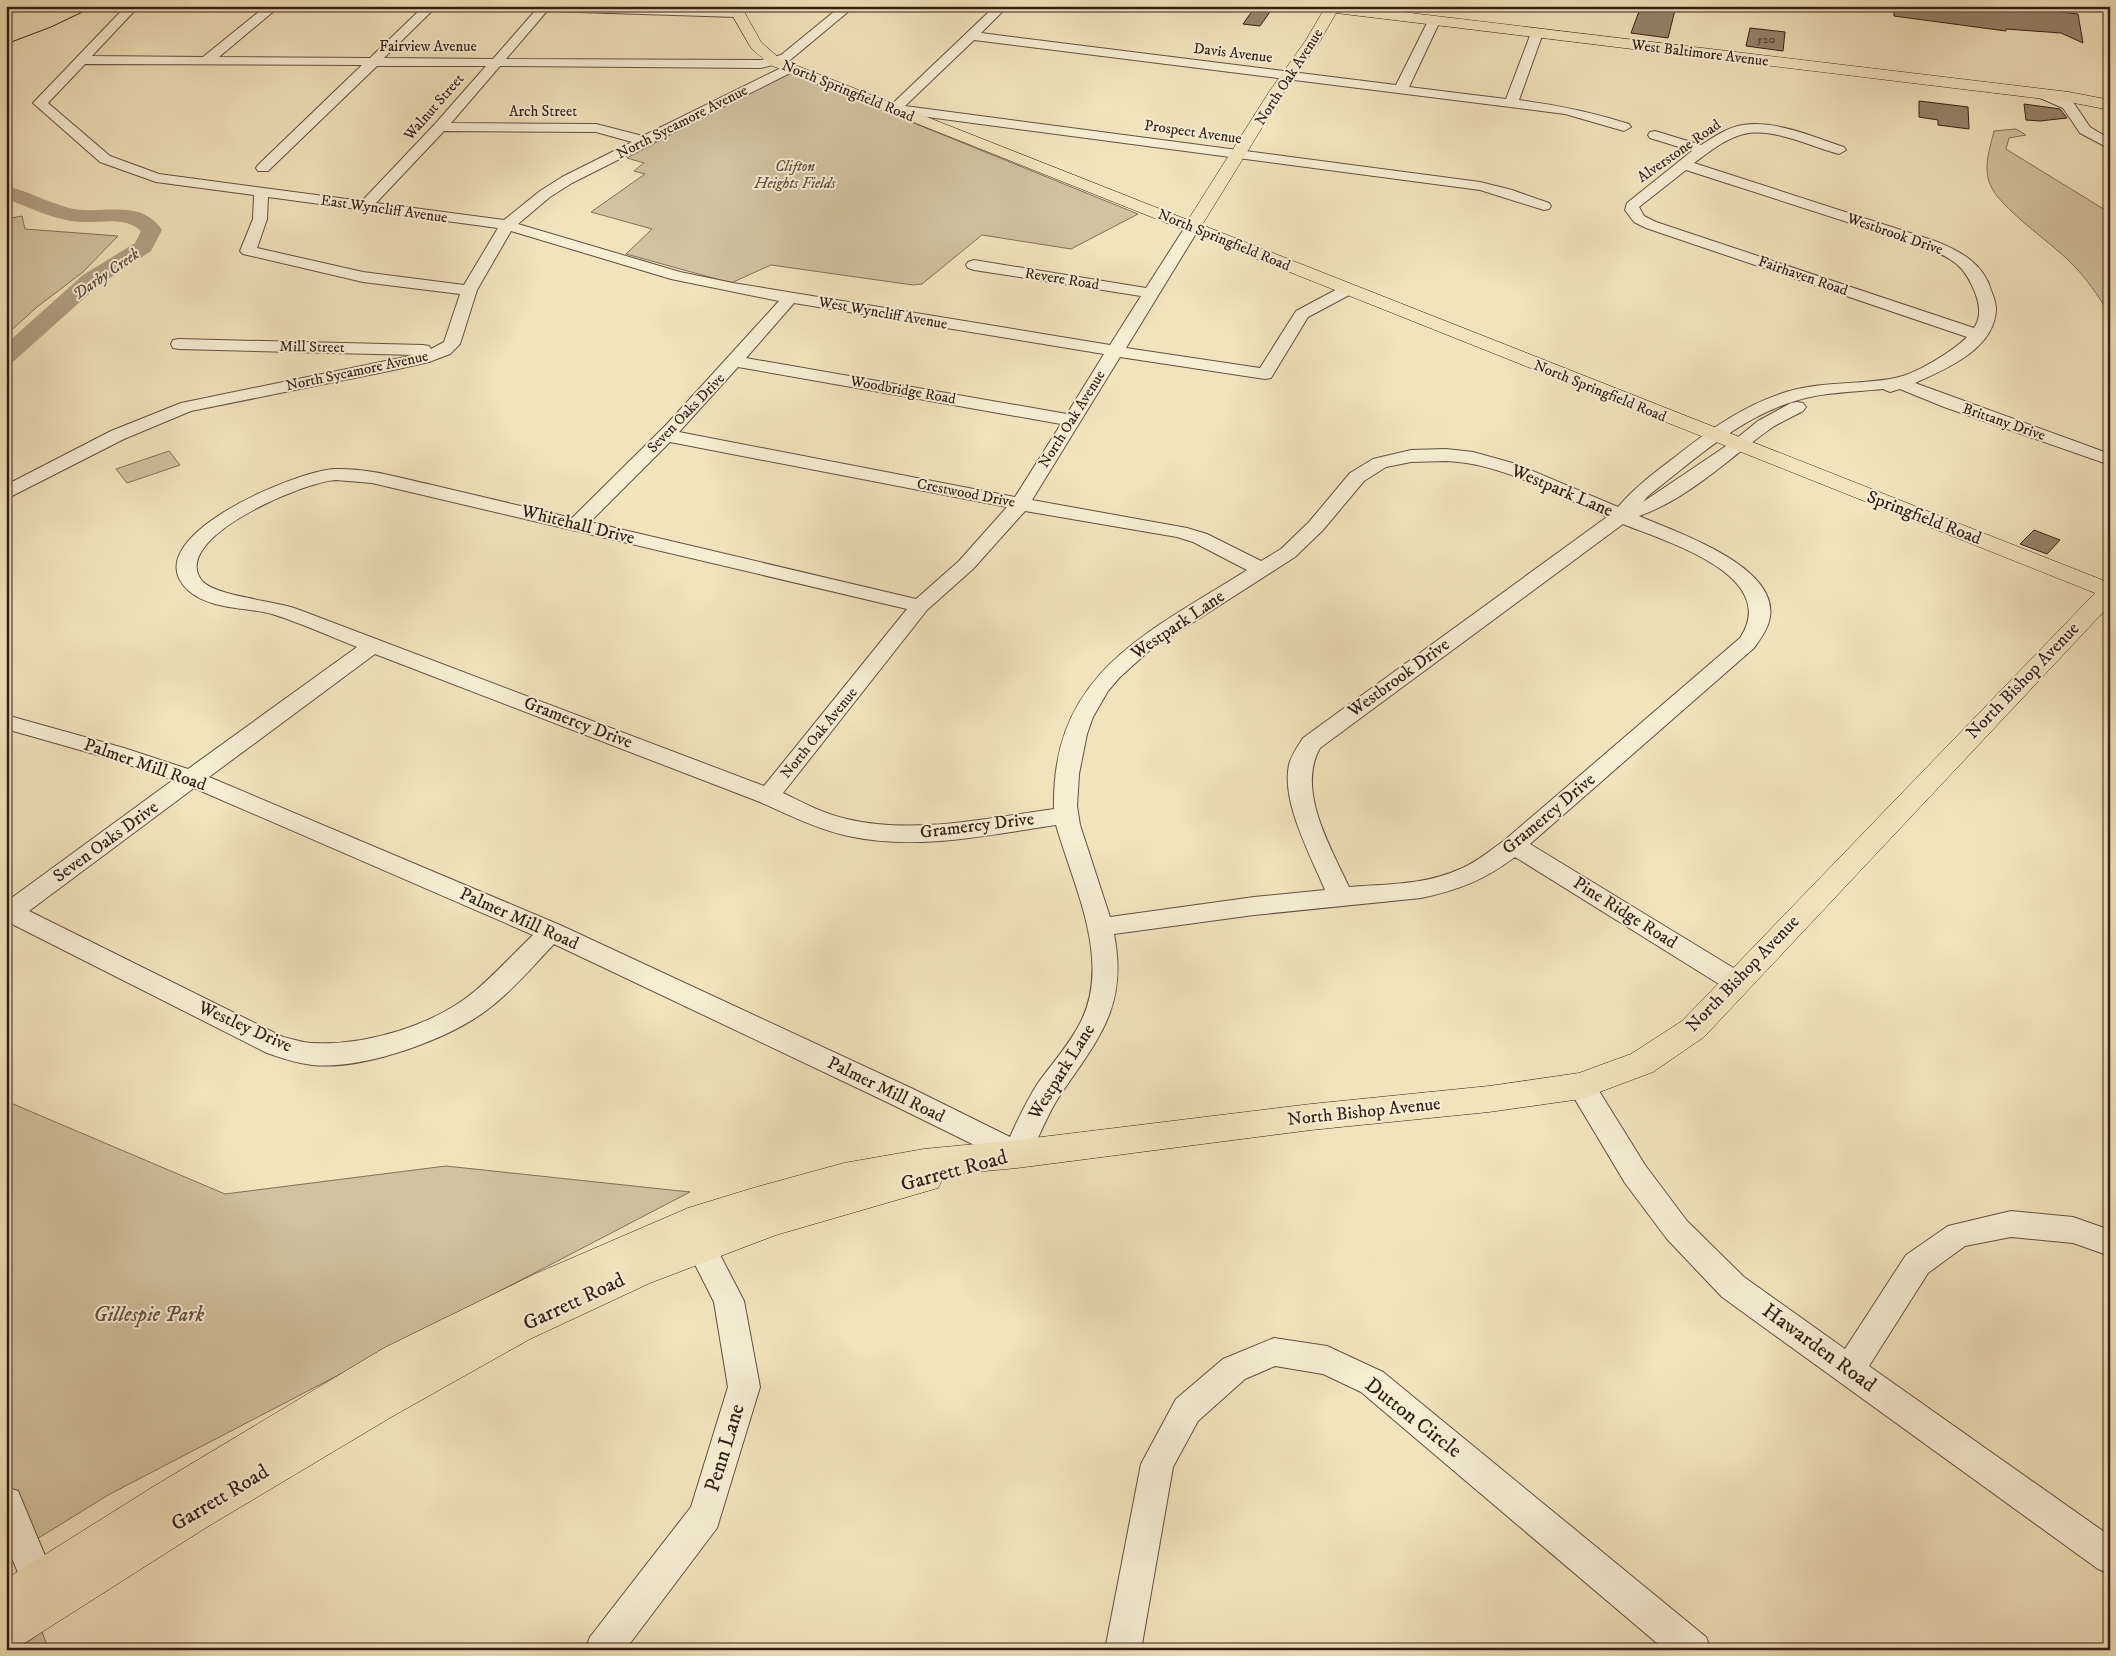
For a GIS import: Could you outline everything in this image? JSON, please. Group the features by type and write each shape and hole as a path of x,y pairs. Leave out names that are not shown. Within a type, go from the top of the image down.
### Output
{"main road":[{"name":"West Baltimore Avenue","path":"1315,6 2085,100"},
{"name":"North Oak Avenue","path":"1192,227 1333,7"},
{"name":"North Springfield Road","path":"736,10 766,58 782,65 1738,446"},
{"path":"2085,100 2110,100"},
{"path":"2085,100 2110,105"},
{"name":"Springfield Road","path":"1738,446 2110,591"},
{"name":"North Bishop Avenue","path":"1017,1154 1311,1116 1488,1099 1581,1086 1642,1063 1693,1029 2110,591"},
{"name":"Garrett Road","path":"6,1602 44,1593 193,1513 380,1404 509,1333 638,1272 695,1235 753,1202 844,1177 924,1163 1017,1154"},
{"name":"Garrett Road","path":"6,1632 44,1593"}],"street":[{"path":"81,60 133,6"},
{"path":"207,60 274,6"},
{"path":"263,168 431,6"},
{"path":"502,6 736,10"},
{"name":"North Sycamore Avenue","path":"6,493 113,437 159,416 186,407 389,366 430,356 444,350 452,344 469,290 507,225 545,194 782,65 785,58 849,6"},
{"path":"895,109 1002,6"},
{"name":"Walnut Street","path":"364,206 440,127 494,62 544,7"},
{"path":"1400,89 1434,21"},
{"path":"1511,103 1537,33"},
{"name":"Davis Avenue","path":"972,36 1565,110 1624,127"},
{"name":"Fairview Avenue","path":"81,60 782,65"},
{"name":"East Wyncliff Avenue","path":"81,60 40,103 105,159 156,178 507,225"},
{"path":"2045,95 2068,105 2085,130 2110,145"},
{"path":"2078,118 2085,100"},
{"name":"Prospect Avenue","path":"895,109 1480,186 1544,206"},
{"name":"Arch Street","path":"440,127 596,128 644,141"},
{"name":"Alverstone Road","path":"1632,210 1632,206 1641,197 1703,150 1734,132 1755,129 1781,132 1839,150"},
{"path":"1655,135 1703,150"},
{"name":"Westbrook Drive","path":"1621,516 1653,505 1738,446 1764,425 1795,408 1806,404 1870,394 1900,383 1952,358 1968,347 1978,335 1984,326 1988,309 1982,285 1972,268 1956,256 1930,244 1685,165"},
{"path":"261,192 260,219 248,251 363,277 469,290"},
{"name":"Fairhaven Road","path":"1632,210 1639,219 1651,225 1978,335"},
{"name":"West Wyncliff Avenue","path":"507,225 677,276 1114,351 1265,374 1302,314 1347,290"},
{"name":"North Oak Avenue","path":"768,796 920,606 966,564 1020,504 1192,227"},
{"name":"Revere Road","path":"974,266 1150,293"},
{"name":"Seven Oaks Drive","path":"576,525 735,361 791,297"},
{"name":"Mill Street","path":"179,344 444,350"},
{"name":"Woodbridge Road","path":"735,361 1071,420"},
{"name":"Westbrook Drive","path":"1341,897 1302,803 1298,781 1300,766 1311,743 1621,516 1641,492 1713,436 1755,410 1792,396 1833,388 1900,383"},
{"name":"Brittany Drive","path":"1900,383 1950,403 2110,460"},
{"name":"Crestwood Drive","path":"664,435 1020,504 1180,532 1200,538 1261,569"},
{"name":"Westpark Lane","path":"1017,1154 1024,1132 1047,1094 1080,1048 1095,1021 1102,998 1105,975 1101,927 1066,816 1071,747 1092,696 1129,656 1300,544 1356,477 1380,463 1411,456 1446,455 1486,461 1509,468 1621,516"},
{"name":"Whitehall Drive","path":"240,512 297,482 317,476 350,474 372,476 920,606"},
{"name":"Gramercy Drive","path":"240,512 206,533 190,551 188,569 196,587 224,598 276,609 374,645 768,796 821,821 858,829 909,834 1066,816"},
{"name":"Gramercy Drive","path":"1101,927 1254,906 1417,889 1447,884 1470,875 1514,845 1747,643 1757,629 1760,608 1758,598 1749,584 1737,572 1709,553 1621,516"},
{"name":"Seven Oaks Drive","path":"8,914 374,645"},
{"name":"Palmer Mill Road","path":"6,722 116,753 193,779 551,932 901,1096 1017,1154"},
{"name":"Pine Ridge Road","path":"1514,845 1736,982"},
{"name":"Westley Drive","path":"8,914 276,1046 311,1054 343,1054 374,1048 402,1040 450,1020 483,999 551,932"},
{"name":"Hawarden Road","path":"1581,1086 1635,1174 1677,1230 1733,1287 2110,1558"},
{"path":"1849,1370 1917,1264 1958,1235 2011,1224 2073,1230 2110,1243"},
{"name":"Penn Lane","path":"603,1650 705,1516 744,1387 729,1301 695,1235"},
{"name":"Dutton Circle","path":"1123,1650 1157,1464 1187,1410 1234,1369 1274,1352 1327,1360 1372,1382 1693,1650"},
{"path":"6,1503 44,1593"}],"green space":[{"name":"Clifton Heights Fields","path":"788,72 1138,214 1071,249 982,235 922,284 913,285 771,265 731,283 626,254 652,229 591,212 645,174 634,171 644,163 627,158"},
{"path":"2016,129 2026,135 2009,138 2006,149 2110,213 2110,314 2092,287 2076,268 2014,214 1995,193 1990,184 1987,164 1994,131"},
{"path":"22,216 25,229 118,236 83,272 37,307 6,335 6,219"},
{"path":"169,451 180,465 127,483 116,469"},
{"name":"Gillespie Park","path":"6,1101 225,1194 446,1166 690,1192 110,1494 6,1558"},
{"path":"42,1632 49,1650 15,1650"}],"building":[{"path":"1641,6 1676,6 1668,38 1631,33"},
{"path":"1894,6 2033,6 2034,9 2078,14 2083,43 2061,33 2006,29 2006,31 1894,16"},
{"path":"1255,7 1272,9 1260,26 1243,24"},
{"path":"1750,28 1785,32 1783,51 1746,46"},
{"path":"1919,101 1968,107 1969,129 1938,125 1938,120 1919,117"},
{"path":"2024,104 2060,109 2067,118 2040,121 2026,120"},
{"path":"2034,530 2060,540 2047,554 2020,544"}],"waterway":[{"name":"Darby Creek","path":"6,192 68,214 79,216 124,215 144,222 152,230 144,247 91,280 6,356"}],"tram line":[{"path":"6,44 51,27 95,6"}]}
